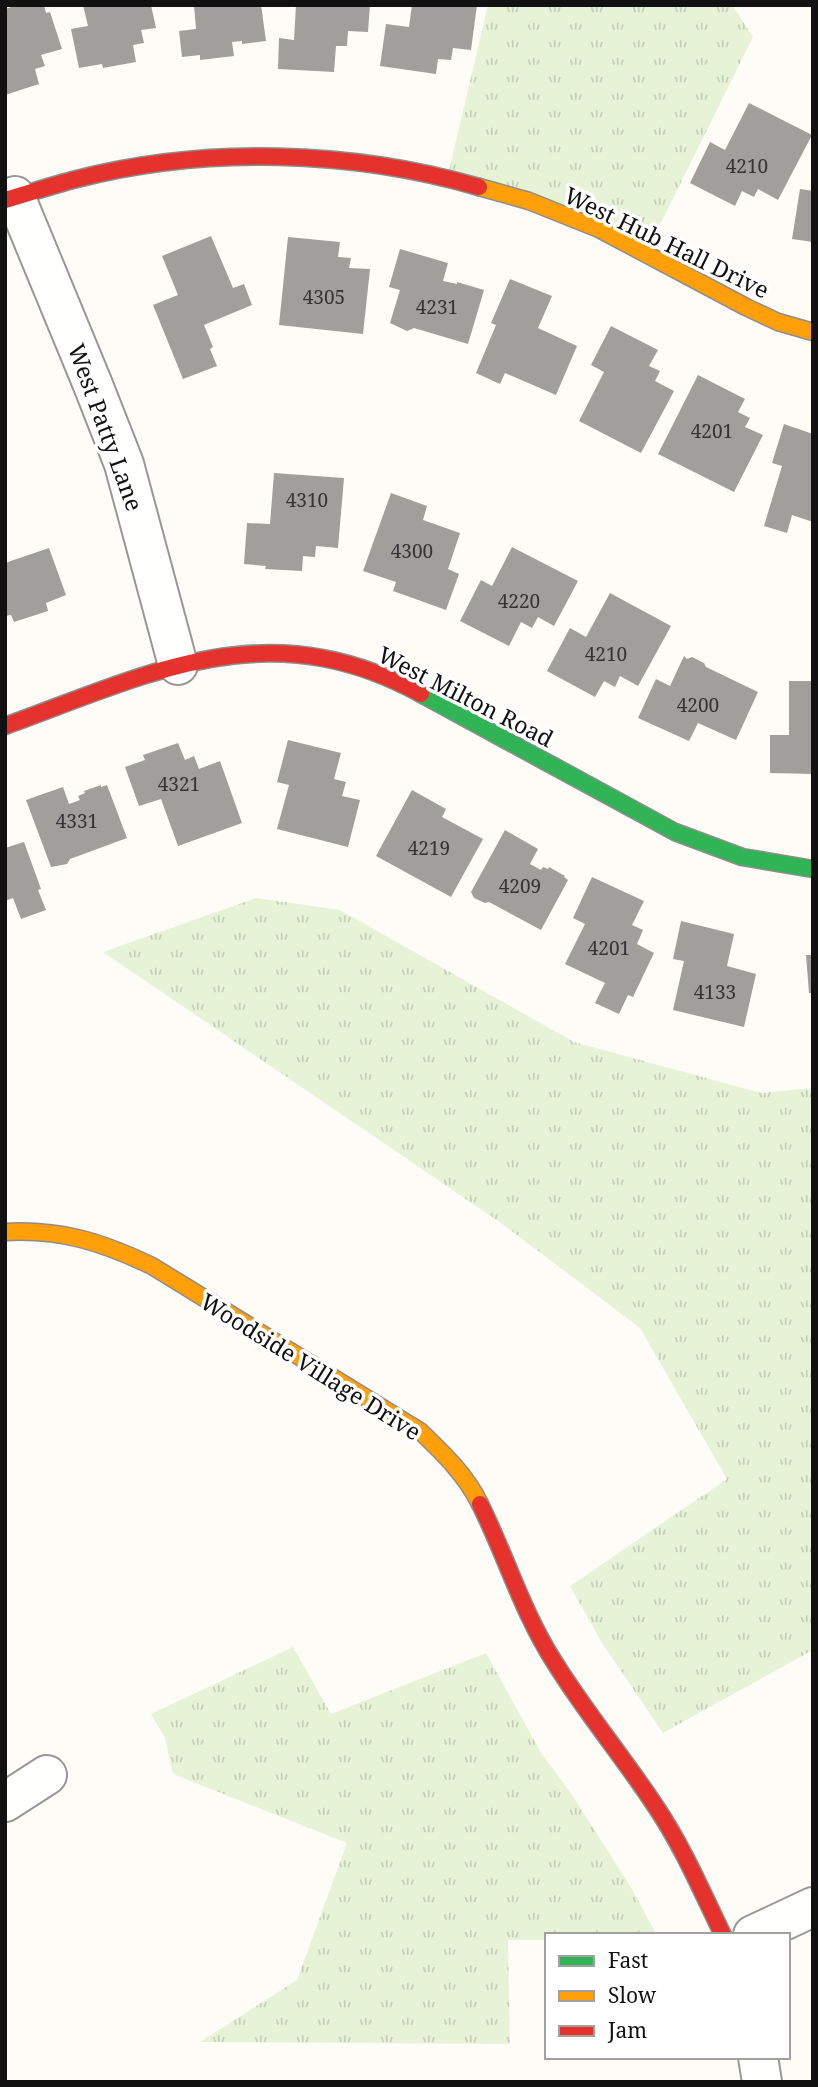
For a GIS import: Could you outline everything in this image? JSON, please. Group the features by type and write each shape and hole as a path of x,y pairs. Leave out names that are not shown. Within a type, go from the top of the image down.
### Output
{"street":[{"name":"West Hub Hall Drive","path":"10,198 66,181 189,160 297,158 364,162 506,194 554,210 601,230 769,318 813,332"},
{"name":"West Patty Lane","path":"10,198 124,464 178,665"},
{"name":"West Milton Road","path":"5,726 178,665 230,654 282,653 327,658 371,670 399,682 675,832 742,857 813,869"},
{"name":"Woodside Village Drive","path":"5,1231 68,1235 112,1247 152,1266 420,1431 450,1460 479,1502 521,1598 554,1662 657,1808 681,1849 722,1933"},
{"path":"5,1802 47,1775"},
{"path":"757,1933 813,1907"},
{"path":"758,2059 762,2082"}],"green space":[{"path":"488,5 732,5 753,37 646,253 447,179"},
{"path":"256,898 340,910 574,1042 761,1093 813,1088 813,1650 663,1733 602,1643 570,1586 727,1479 640,1328 501,1223 103,952"},
{"path":"293,1647 331,1714 486,1653 540,1751 572,1795 629,1884 656,1933 545,1933 545,1940 508,1940 510,2044 200,2042 297,1980 347,1843 173,1774 165,1738 151,1714"}],"building":[{"path":"18,5 44,5 46,13 50,12 62,49 41,55 45,66 35,69 39,84 5,95 5,9"},
{"path":"83,5 151,5 156,28 141,30 144,43 133,45 136,62 103,68 102,64 79,68 71,29 88,26"},
{"path":"194,5 261,5 266,41 242,44 242,41 232,42 234,56 200,60 200,55 182,57 179,31 196,29"},
{"path":"296,5 370,5 368,32 348,31 347,46 336,46 334,72 278,69 279,38 294,40"},
{"path":"412,5 477,5 471,50 453,48 451,60 438,59 436,74 380,66 386,24 409,27"},
{"path":"749,103 812,135 778,200 758,189 754,197 742,191 735,206 690,183 710,142 725,150"},
{"path":"800,189 813,191 813,242 792,239"},
{"path":"211,236 233,288 244,284 252,305 204,325 217,366 183,379 153,305 178,295 162,256"},
{"path":"288,237 340,242 338,257 351,258 349,268 370,269 363,334 279,325"},
{"path":"400,249 448,263 443,281 484,290 468,344 414,328 407,331 390,323 400,290 389,287"},
{"path":"510,279 552,296 538,328 577,346 556,395 505,373 500,384 476,373 496,325 491,323"},
{"path":"611,326 658,350 649,366 660,371 655,381 674,391 641,453 579,421 604,372 591,365"},
{"path":"698,375 745,399 738,412 750,418 745,427 763,435 734,492 658,454"},
{"path":"784,424 813,434 813,522 792,515 787,533 764,526 782,466 772,463"},
{"path":"274,473 344,478 338,548 316,546 315,557 303,556 302,571 265,569 266,566 244,564 247,523 270,524"},
{"path":"391,493 427,506 423,520 460,533 448,569 459,574 446,610 393,591 396,582 363,571"},
{"path":"512,547 578,581 554,626 538,617 532,628 521,622 509,646 460,621 481,580 492,586"},
{"path":"49,548 66,595 46,603 48,611 14,622 11,615 5,616 5,563"},
{"path":"610,593 671,626 638,686 620,676 615,687 604,681 595,697 547,671 570,628 586,637"},
{"path":"684,656 687,659 692,657 706,667 758,692 736,740 698,723 689,741 638,718 656,679 670,686"},
{"path":"789,681 813,681 813,774 770,773 770,735 789,735"},
{"path":"288,740 341,753 334,779 346,782 342,796 360,800 348,847 277,829 289,785 277,782"},
{"path":"178,743 185,760 194,756 199,769 220,761 242,823 178,846 161,799 139,806 125,767 145,760 143,755"},
{"path":"107,785 127,838 70,859 67,864 51,867 26,800 63,787 69,804 80,800 78,796 85,793 84,791"},
{"path":"412,790 446,809 442,817 483,839 451,897 376,856"},
{"path":"505,830 538,849 530,864 541,870 543,867 549,867 568,880 541,930 489,902 474,898 471,892"},
{"path":"24,842 46,910 21,919 13,898 5,901 5,848"},
{"path":"592,877 644,901 632,925 643,930 637,944 654,953 633,997 628,995 619,1014 595,1003 605,983 565,964 585,924 573,918"},
{"path":"681,921 734,934 727,966 756,974 744,1027 673,1010 684,961 673,959"},
{"path":"806,955 813,955 813,993 809,993"}],"traffic: fast":[{"path":"421,694 675,832 742,857 813,869"}],"traffic: slow":[{"path":"479,187 529,201 599,229 746,307 778,322 813,332"},
{"path":"5,1232 45,1233 81,1239 116,1250 152,1266 420,1431 461,1474 480,1504"}],"traffic: jam":[{"path":"5,200 68,181 126,168 227,157 330,160 430,175 479,187"},
{"path":"5,726 162,670 211,659 262,653 313,656 366,669 421,694"},
{"path":"480,1504 544,1644 579,1700 666,1822 722,1933"}]}
